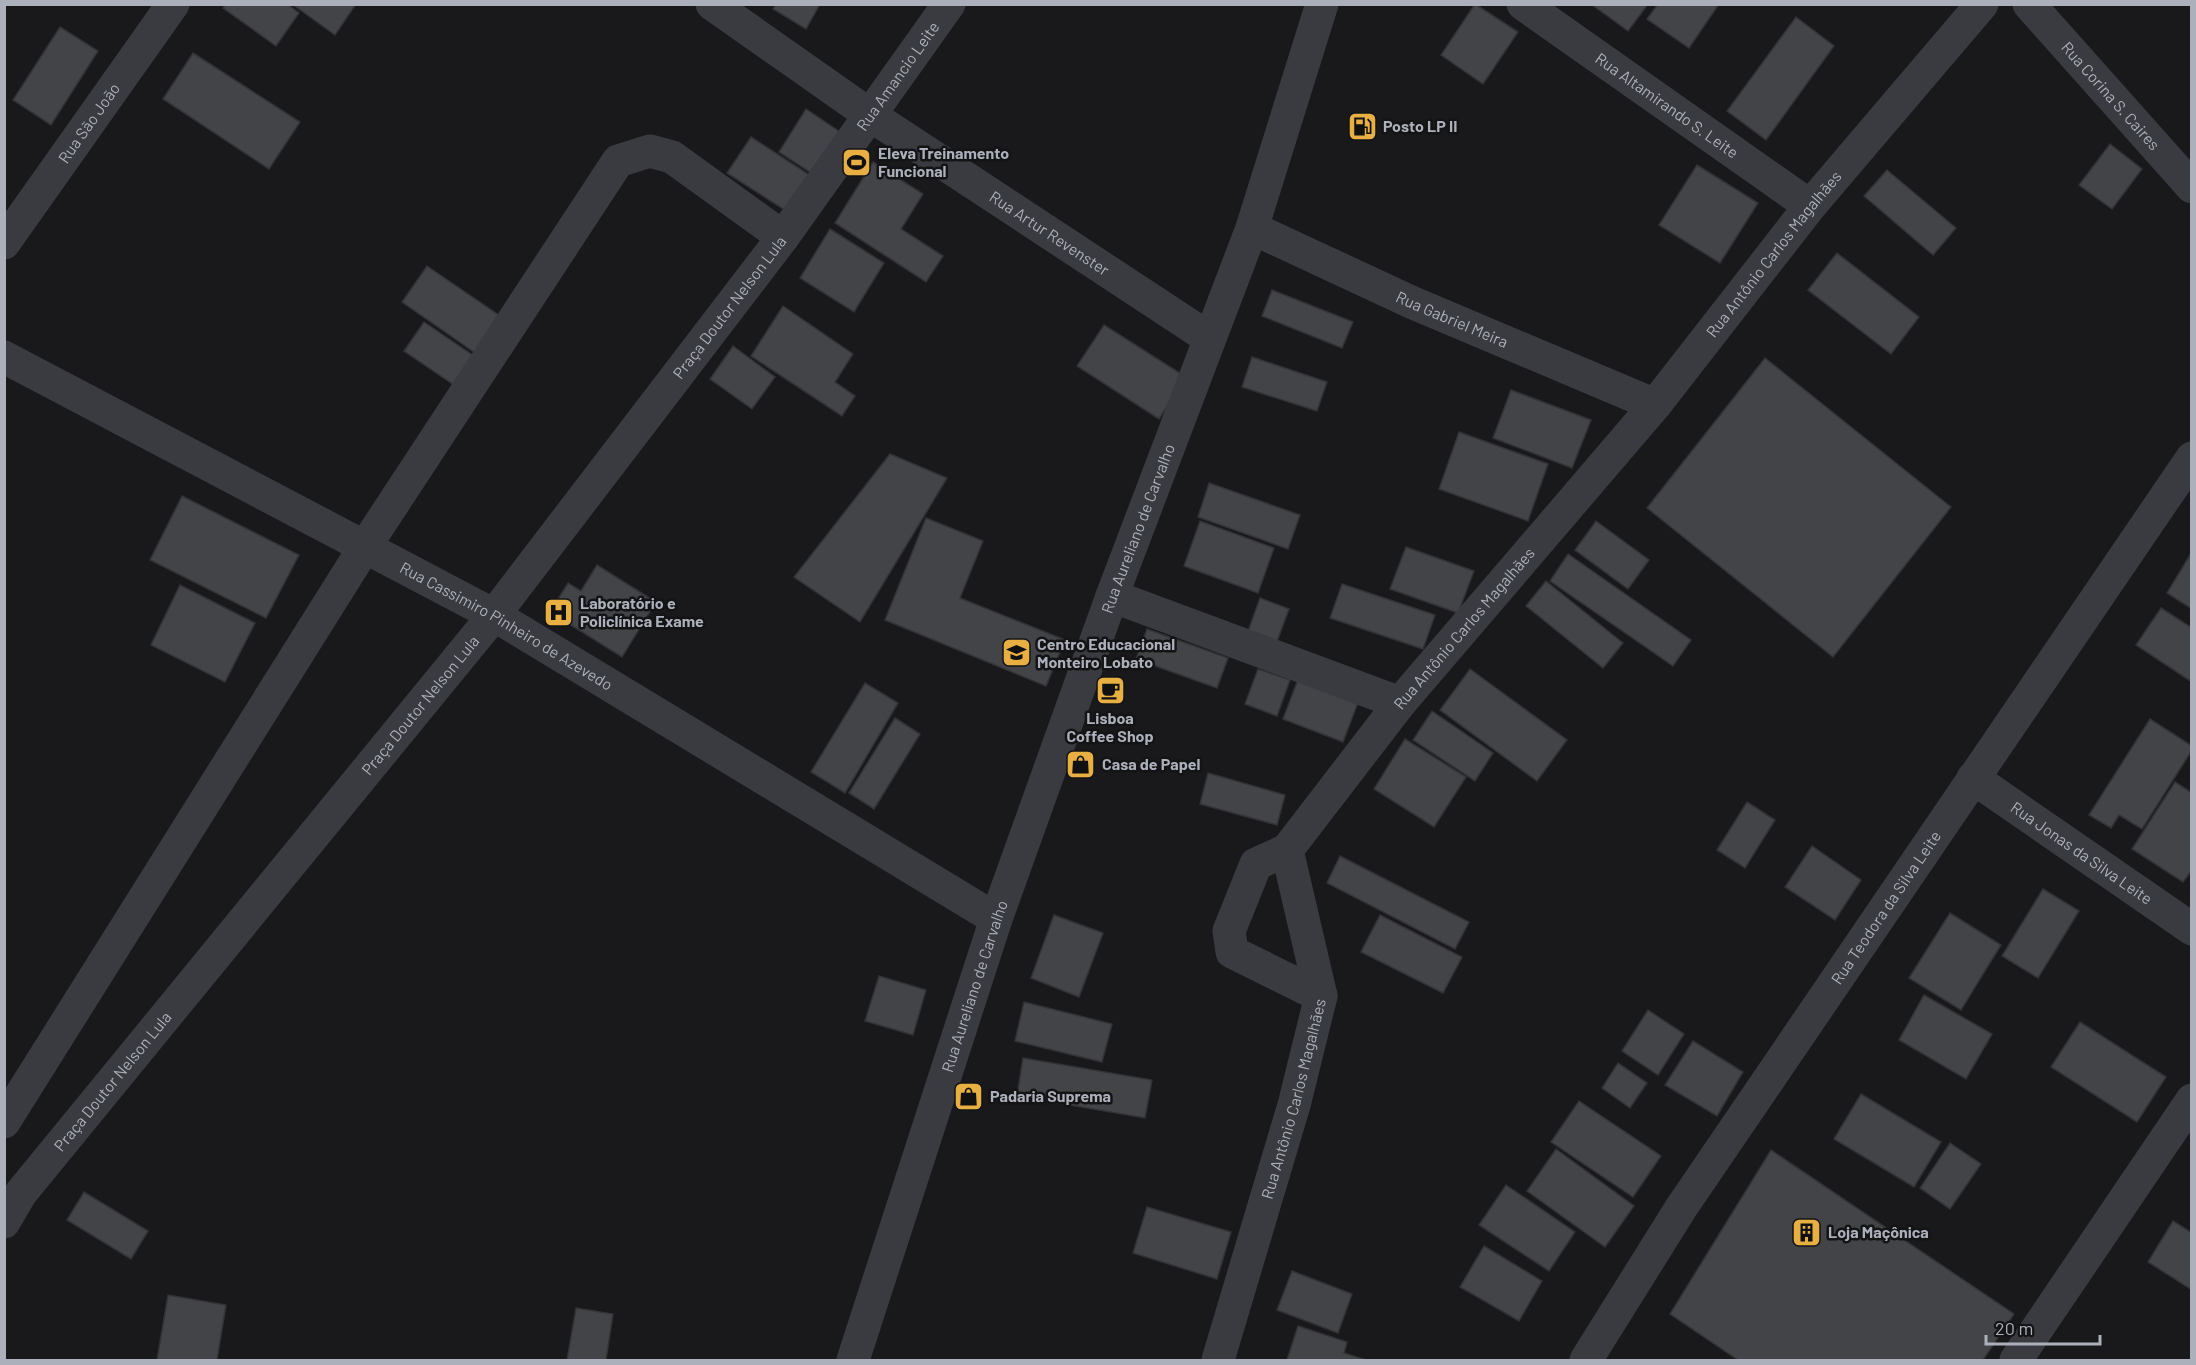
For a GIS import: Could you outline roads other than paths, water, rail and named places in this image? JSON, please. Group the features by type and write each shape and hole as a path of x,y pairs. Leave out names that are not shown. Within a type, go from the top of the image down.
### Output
{"street":[{"name":"Rua São João","path":"4,243 173,4"},
{"name":"Rua Artur Revenster","path":"712,4 870,115 1209,338"},
{"name":"Rua Amancio Leite","path":"783,237 949,4"},
{"name":"Rua Aureliano de Carvalho","path":"853,1360 996,919 1112,596 1252,228 1322,4"},
{"name":"Rua Altamirando S. Leite","path":"1523,4 1809,206"},
{"name":"Rua Antônio Carlos Magalhães","path":"1218,1360 1294,1105 1321,996 1287,850 1400,703 1655,405 1809,206 1982,4"},
{"name":"Rua Corina S. Caires","path":"2028,4 2192,187"},
{"name":"Praça Doutor Nelson Lula","path":"4,1122 364,548 618,161 650,151 672,157 783,237 494,615 13,1188 4,1222"},
{"name":"Rua Gabriel Meira","path":"1252,228 1411,302 1655,405"},
{"name":"Rua Cassimiro Pinheiro de Azevedo","path":"4,357 494,615 996,919"},
{"name":"Rua Teodora da Silva Leite","path":"1586,1360 1681,1208 2192,458"},
{"path":"1112,596 1400,703"},
{"name":"Rua Jonas da Silva Leite","path":"1973,778 2192,929"},
{"path":"1287,850 1256,864 1229,931 1232,952 1321,996"},
{"path":"2016,1360 2192,1100"}],"place":[{"name":"Posto LP II","path":"1362,126"},
{"name":"Eleva Treinamento Funcional","path":"857,162"},
{"name":"Laboratório e Policlínica Exame","path":"559,612"},
{"name":"Centro Educacional Monteiro Lobato","path":"1016,653"},
{"name":"Lisboa Coffee Shop","path":"1110,690"},
{"name":"Casa de Papel","path":"1081,764"},
{"name":"Padaria Suprema","path":"969,1096"},
{"name":"Loja Maçônica","path":"1807,1232"}]}
